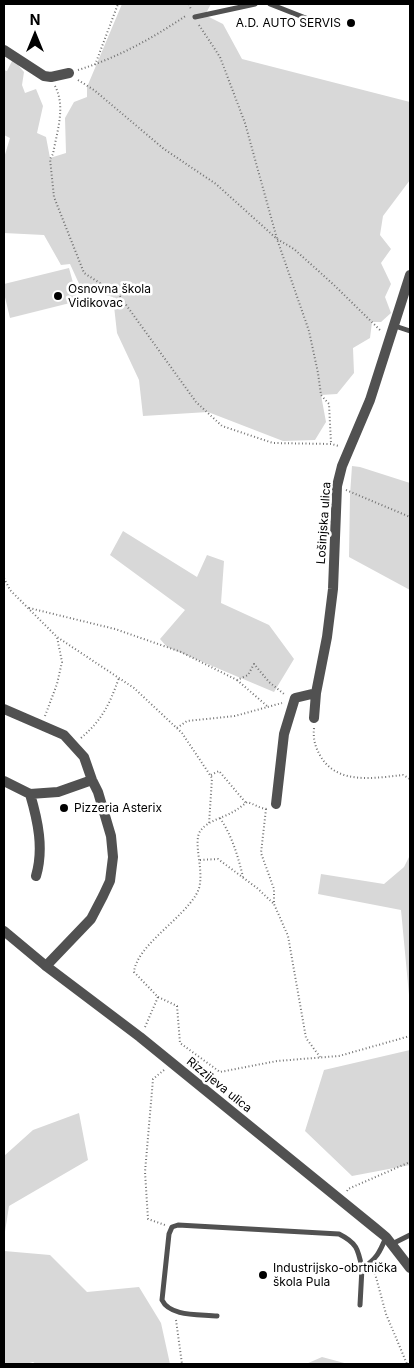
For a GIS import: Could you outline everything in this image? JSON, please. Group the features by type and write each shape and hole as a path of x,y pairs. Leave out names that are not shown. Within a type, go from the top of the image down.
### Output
{"street":[{"path":"4,50 37,73 51,77 69,74"},
{"name":"Lošinjska ulica","path":"314,718 316,693 327,637 333,589 337,486 342,466 370,400 410,275"},
{"path":"271,806 284,734 293,701 295,698 316,693"},
{"path":"4,709 64,735 84,757 98,792 111,836 113,857 110,881 91,919 46,966"},
{"path":"4,781 30,794 58,792 92,780"},
{"path":"30,794 38,821 40,863 36,876"},
{"name":"Rizzijeva ulica","path":"4,931 46,966 172,1062 340,1199 389,1241 410,1268"}],"lane":[{"path":"193,15 255,4"},
{"path":"270,4 326,26"},
{"path":"395,326 410,331"},
{"path":"217,1316 175,1312 165,1307 162,1300 169,1234 172,1227 178,1225 339,1234 351,1240 358,1249 362,1268 360,1305"},
{"path":"362,1268 372,1262 389,1241 410,1235"}],"path":[{"path":"95,65 118,4"},
{"path":"189,4 193,15 220,57 246,123 276,239 309,331 321,395 329,404 330,444"},
{"path":"69,74 131,49 193,15"},
{"path":"69,74 94,90 164,149 216,184 276,239 294,249 376,327 391,338"},
{"path":"51,77 58,91 61,104 50,159 54,197 84,274 119,295 196,402 222,426 273,443 330,444 349,449"},
{"path":"337,486 410,517"},
{"path":"4,578 10,590 57,637 134,688 182,733 212,778 209,824"},
{"path":"28,608 115,629 181,652 237,680 267,706"},
{"path":"42,726 57,684 62,662 57,637"},
{"path":"237,680 248,675 254,664 269,682 293,701"},
{"path":"73,745 95,726 108,707 119,678"},
{"path":"177,728 187,722 235,716 267,706 293,701"},
{"path":"314,718 313,737 315,746 332,770 348,777 403,775 410,779"},
{"path":"210,776 219,771 246,803"},
{"path":"320,1057 306,1038 288,936 274,904 274,888 261,853 271,806 261,808 252,803 246,803 201,830 197,838 201,879 198,892 179,916 139,955 135,963 134,972 158,997 177,1006 180,1042 220,1072 277,1061 339,1056 410,1036"},
{"path":"220,818 237,854 244,877"},
{"path":"200,860 218,859 244,877 274,904"},
{"path":"140,1037 158,997"},
{"path":"172,1062 154,1079 145,1172 148,1219 172,1227"},
{"path":"340,1199 348,1189 410,1162"},
{"path":"372,1262 386,1314 407,1364"},
{"path":"175,1312 182,1364"}],"shaded area":[{"path":"122,4 211,4 205,15 223,24 242,59 410,102 410,180 383,216 380,235 391,249 381,263 391,284 385,297 391,313 381,322 372,322 370,338 353,348 354,373 337,394 321,395 326,422 315,440 283,441 208,412 143,416 139,380 117,333 113,297 81,288 70,264 61,265 44,235 4,233 4,158 10,138 4,135 4,70 7,71 13,59 24,72 22,85 25,93 36,89 43,106 37,133 46,137 50,158 66,153 65,118 74,102 87,97 87,87"},
{"path":"69,268 78,301 10,318 4,293 4,284"},
{"path":"352,466 410,483 410,590 349,557"},
{"path":"123,531 197,577 207,555 224,561 221,603 269,625 294,659 274,692 167,647 160,639 185,610 110,555"},
{"path":"410,855 409,995 401,910 318,894 321,874 384,884 404,867"},
{"path":"410,1050 410,1165 352,1176 305,1131 324,1070"},
{"path":"79,1113 88,1160 9,1206 4,1238 4,1156 33,1130"},
{"path":"4,1251 50,1255 87,1292 139,1287 161,1323 170,1364 36,1364 33,1362 26,1364 4,1364"},
{"path":"322,1357 348,1364 306,1364"}],"place":[{"name":"A.D. AUTO SERVIS","path":"351,23"},
{"name":"Osnovna škola Vidikovac","path":"58,296"},
{"name":"Pizzeria Asterix","path":"64,808"},
{"name":"Industrijsko-obrtnička škola Pula","path":"263,1275"}]}
